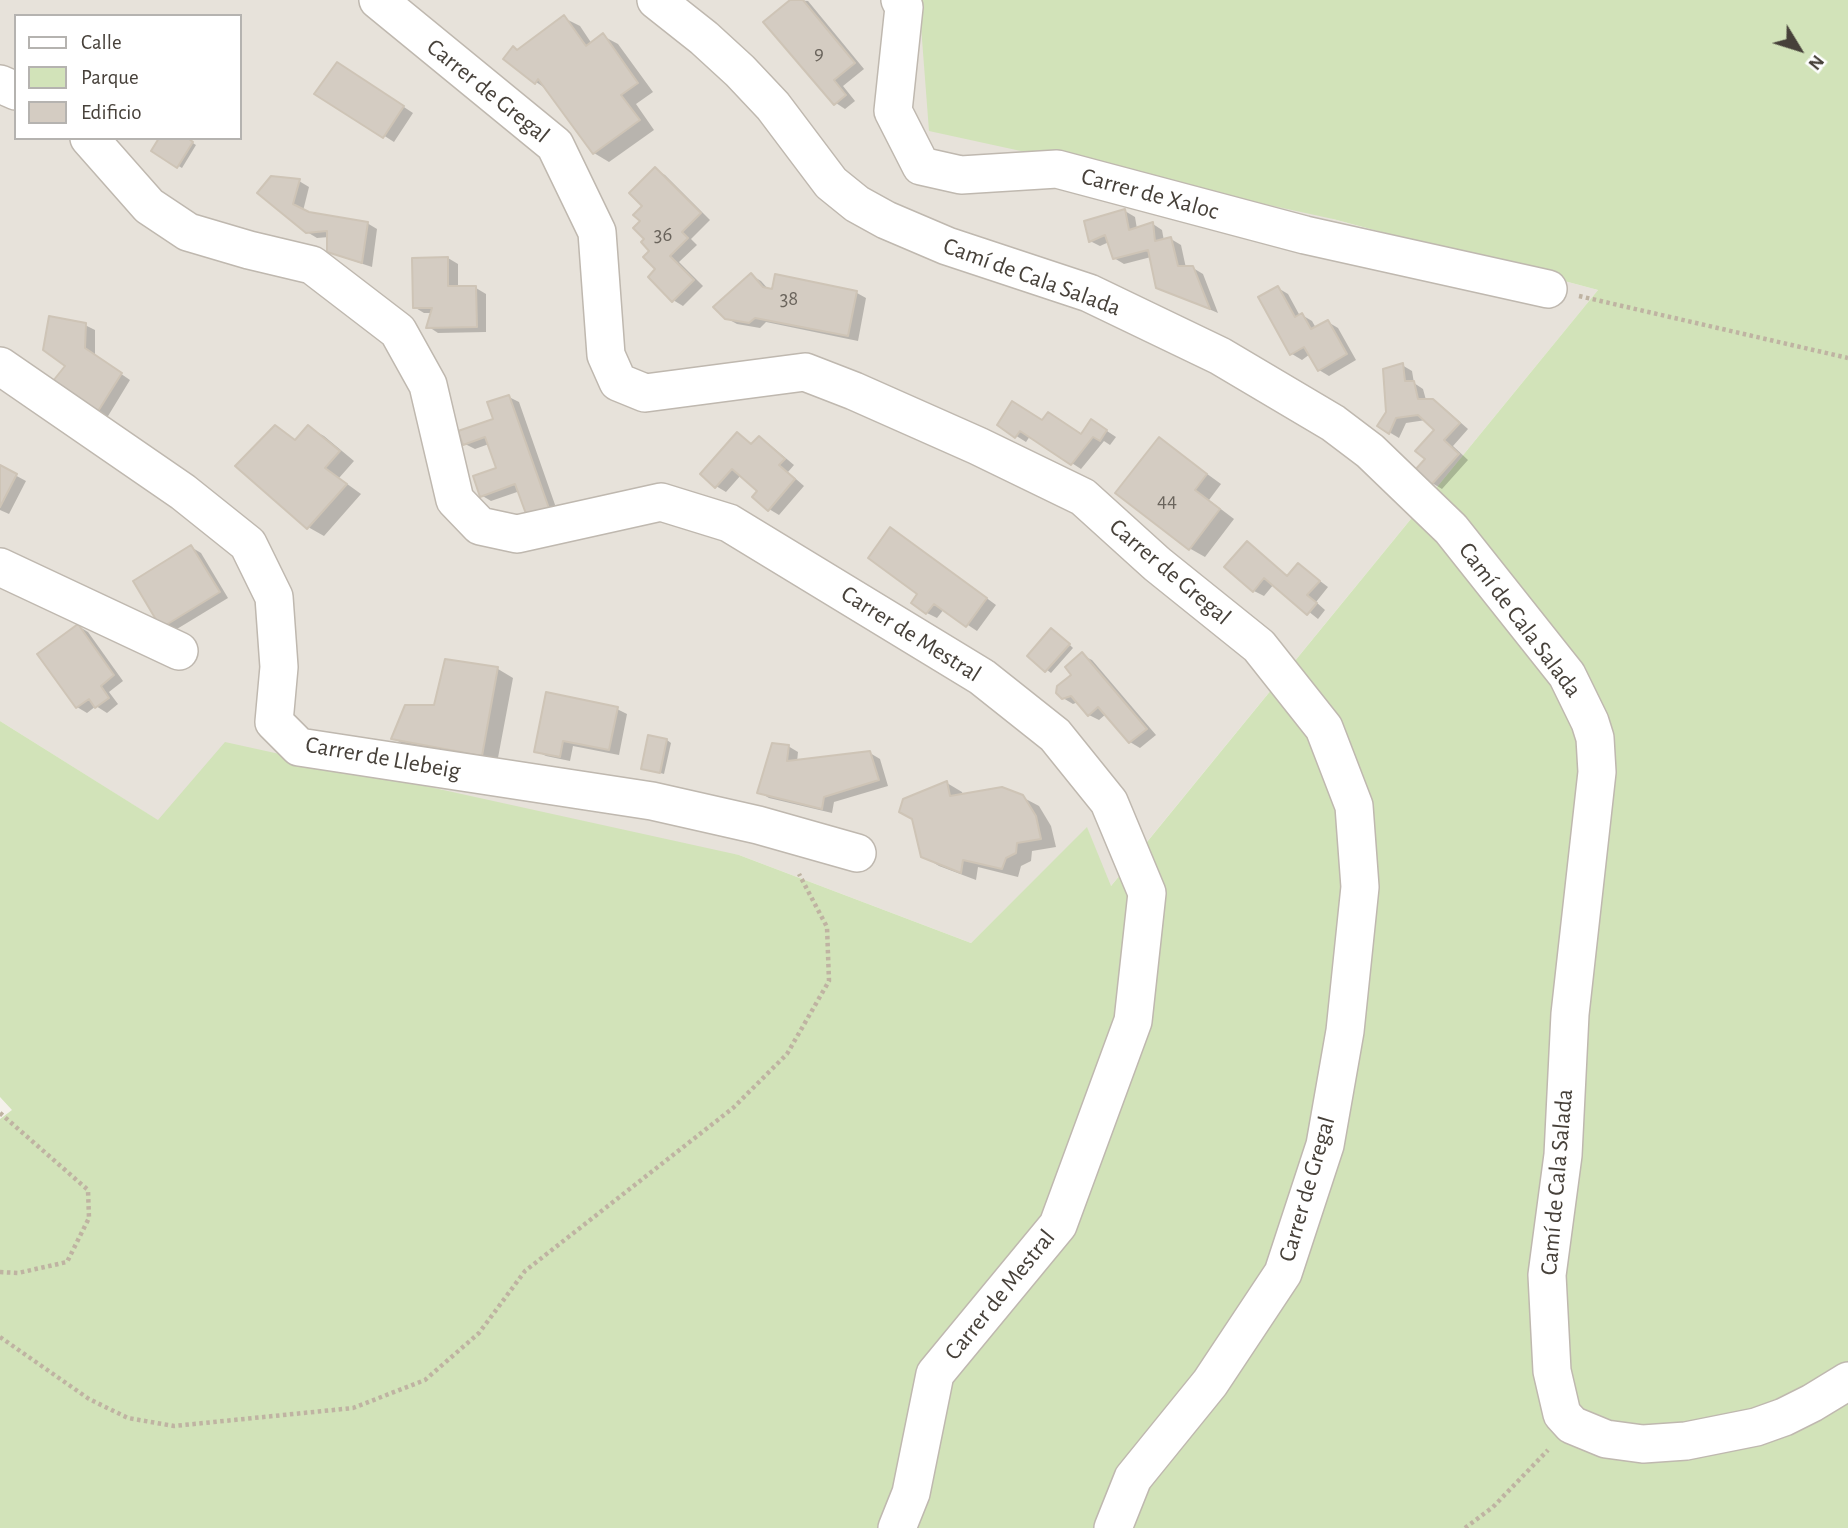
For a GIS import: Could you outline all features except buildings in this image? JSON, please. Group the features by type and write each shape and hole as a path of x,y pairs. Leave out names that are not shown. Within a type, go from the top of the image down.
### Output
{"street":[{"name":"Carrer de Gregal","path":"378,0 555,145 597,232 606,355 618,382 645,393 804,373 853,391 978,446 1083,497 1157,564 1259,646 1324,728 1354,806 1360,887 1345,1031 1325,1145 1283,1273 1210,1383 1133,1478 1113,1528"},
{"name":"Camí de Cala Salada","path":"656,0 740,71 773,106 831,183 871,213 947,246 1089,293 1220,356 1333,423 1370,451 1451,529 1567,675 1595,738 1597,772 1570,1014 1563,1155 1547,1275 1552,1371 1562,1414 1572,1425"},
{"name":"Carrer de Xaloc","path":"900,0 904,7 893,111 920,166 961,175 1057,169 1305,235 1548,289"},
{"name":"Carrer de Mestral","path":"91,140 149,206 188,232 312,265 398,331 428,385 455,500 480,526 517,534 661,502 729,523 982,677 1055,735 1109,802 1147,893 1133,1021 1058,1225 935,1374 911,1493 897,1528"},
{"name":"Carrer de Llebeig","path":"0,366 183,492 248,544 274,597 279,667 274,722 299,747 652,801 758,825 857,853"},
{"path":"0,567 179,651"},
{"path":"1572,1425 1589,1434 1615,1441 1643,1444 1686,1441 1756,1427 1784,1417 1848,1381"}],"path":[{"path":"1548,289 1848,358"},
{"path":"0,1337 89,1399 128,1418 174,1426 353,1408 425,1380 479,1333 525,1271 733,1108 787,1054 829,981 827,927 801,876 792,866"},
{"path":"0,1113 88,1191 89,1217 67,1262 18,1273 0,1272"},
{"path":"1465,1528 1493,1507 1572,1425"}],"shaded area":[{"path":"0,0 919,0 1333,219 1598,290 1110,887 1087,828 971,943 739,855 159,821 0,721"}],"green space":[{"path":"919,0 1848,0 1848,1528 0,1528 0,1119 12,1110 0,1097 0,721 158,820 225,742 739,855 971,943 1087,827 1111,886 1598,290 1333,219 929,131"}]}
